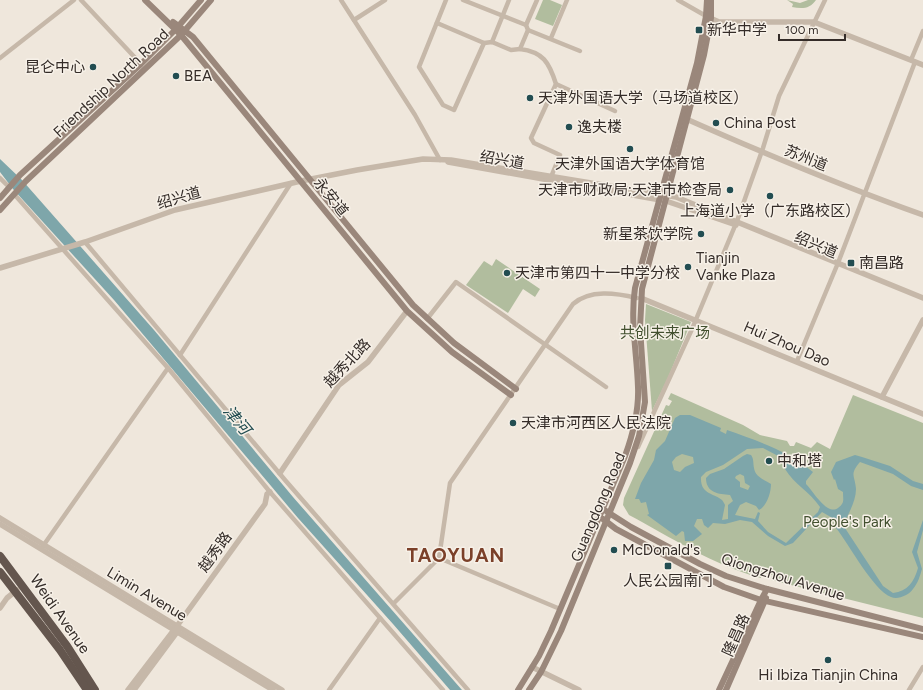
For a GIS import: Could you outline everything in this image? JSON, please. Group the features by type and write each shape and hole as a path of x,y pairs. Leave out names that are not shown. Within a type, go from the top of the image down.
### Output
{"highway":[{"name":"Weidi Avenue","path":"0,556 67,646 96,690"},
{"name":"Weidi Avenue","path":"0,572 60,650 87,690"}],"main road":[{"name":"永安道","path":"145,0 184,32 310,179 402,293 427,319 478,362 516,389"},
{"name":"永安道","path":"149,0 177,27"},
{"name":"Friendship North Road","path":"9,187 20,175 141,64 201,0"},
{"name":"Friendship North Road","path":"0,210 26,181 184,32 211,0"},
{"path":"707,0 708,17"},
{"path":"630,463 639,436 645,402 640,328 641,298 646,267 685,119 711,0"},
{"name":"永安道","path":"184,32 301,181 408,311 452,352 511,395"},
{"path":"0,198 9,187"},
{"name":"Guangdong Road","path":"518,690 532,667 560,609 625,456 632,433 638,397 633,330 633,297 639,270 664,197"},
{"name":"Guangdong Road","path":"530,690 541,672 561,631 630,463"},
{"name":"Qiongzhou Avenue","path":"603,506 609,513 700,564 732,578 767,589 923,630"},
{"path":"599,515 606,522"},
{"name":"Qiongzhou Avenue","path":"606,522 709,580 763,600 923,637"},
{"path":"719,690 767,589"},
{"name":"隆昌路","path":"726,690 763,600"}],"street":[{"path":"0,58 74,0"},
{"path":"81,0 141,64"},
{"path":"341,0 415,115 440,160"},
{"path":"354,20 376,2 385,0"},
{"path":"446,0 419,67 443,105 454,110 484,43"},
{"path":"463,0 503,16 580,51"},
{"path":"492,42 509,0"},
{"path":"520,49 537,0"},
{"path":"551,38 567,0"},
{"path":"678,0 719,22 814,22 923,65"},
{"name":"Guangdong Road","path":"630,463 696,320 736,223 761,153 779,96 825,0"},
{"path":"437,23 484,43 492,42 511,50 530,50 542,57 551,67 556,84 531,138 534,143 560,155 551,177"},
{"path":"796,361 838,265 923,31"},
{"path":"556,84 615,111"},
{"name":"苏州道","path":"685,119 761,153 864,194 923,215"},
{"name":"绍兴道","path":"0,268 83,243 175,210 310,179 423,159 460,161 664,197 736,223 923,302"},
{"name":"绍兴道","path":"440,160 456,164 664,197"},
{"path":"0,178 9,187"},
{"path":"180,355 291,183"},
{"path":"14,194 61,249 168,368 443,690"},
{"path":"83,243 468,690"},
{"name":"绍兴道","path":"838,265 923,298"},
{"path":"427,319 456,282 606,387"},
{"path":"394,603 439,558 450,483 573,304 583,297 596,294 641,298"},
{"name":"Hui Zhou Dao","path":"641,298 923,414"},
{"name":"越秀北路","path":"280,473 339,385 368,362 408,311"},
{"path":"882,397 923,320"},
{"path":"42,547 168,368"},
{"name":"越秀路","path":"176,629 265,504 267,494 272,491"},
{"name":"Limin Avenue","path":"0,518 42,547"},
{"name":"Limin Avenue","path":"0,524 42,547 273,690"},
{"path":"439,558 560,609"},
{"path":"0,603 22,584"},
{"path":"0,608 15,590"},
{"path":"329,690 380,618"},
{"path":"128,690 176,629"},
{"path":"134,690 176,629"},
{"name":"Limin Avenue","path":"176,629 282,690"},
{"path":"532,667 579,690"},
{"path":"909,690 923,667"}],"green space":[{"path":"543,0 550,0 562,5 553,26 535,19"},
{"path":"787,0 800,3 808,0 816,0 808,7 799,8 792,7 793,4"},
{"path":"496,259 540,289 535,297 523,289 508,313 466,285 484,261 492,266"},
{"name":"共创未来广场","path":"646,304 691,322 668,378 652,411 645,320"},
{"name":"People's Park","path":"671,393 743,425 760,435 787,441 790,446 794,446 796,442 811,448 817,442 830,449 853,395 923,423 923,618 771,580 772,575 762,573 761,578 743,573 693,550 629,515 623,505 624,498 666,405 669,406 672,401 668,399"}],"water":[{"name":"津河","path":"0,159 22,180 154,330 293,497 462,690 450,690 298,518 114,300 13,189 0,172"},
{"path":"680,415 690,415 721,428 720,431 726,434 727,430 783,452 813,472 806,481 806,484 820,502 829,509 834,510 843,503 843,492 838,489 831,472 836,462 855,455 890,466 913,481 923,484 923,490 911,486 893,474 860,462 854,473 856,489 855,498 843,525 883,586 893,593 903,590 910,585 916,573 918,568 912,552 923,520 923,530 917,552 922,569 915,587 909,593 900,597 894,598 884,593 869,576 836,528 834,524 836,520 822,512 793,543 785,546 768,536 752,522 740,520 725,524 713,523 708,528 704,525 702,519 697,519 694,526 702,534 693,541 685,541 684,532 682,531 676,536 647,515 649,514 646,502 641,503 639,499 635,499 641,483 654,460 656,450 665,441 675,418","holes":["763,448 780,457 785,469 797,484 812,497 820,507 818,512 786,543 768,532 758,521 760,513 758,512 755,519 735,515 740,505 746,502 756,506 759,510 762,508 769,495 771,484 756,474 751,455 747,454 743,456 724,469 710,474 706,478 708,487 711,490 730,495 733,501 728,505 728,519 722,520 725,505 722,500 708,493 701,483 701,477 706,472 723,465 747,449","682,454 693,457 694,463 685,467 680,472 674,470 672,462 676,457","740,474 744,476 745,483 750,486 748,490 740,487 740,482 735,478"]}],"place":[{"name":"新华中学","path":"699,30"},
{"name":"昆仑中心","path":"93,67"},
{"name":"BEA","path":"176,76"},
{"name":"天津外国语大学（马场道校区）","path":"530,98"},
{"name":"China Post","path":"716,123"},
{"name":"逸夫楼","path":"569,127"},
{"name":"天津外国语大学体育馆","path":"630,149"},
{"name":"天津市财政局;天津市检查局","path":"730,190"},
{"name":"上海道小学（广东路校区）","path":"770,196"},
{"name":"新星茶饮学院","path":"701,234"},
{"name":"南昌路","path":"851,263"},
{"name":"Tianjin Vanke Plaza","path":"688,267"},
{"name":"天津市第四十一中学分校","path":"507,273"},
{"name":"天津市河西区人民法院","path":"513,423"},
{"name":"中和塔","path":"769,461"},
{"name":"McDonald's","path":"614,550"},
{"name":"人民公园南门","path":"668,566"},
{"name":"Hi Ibiza Tianjin China","path":"828,660"}],"district":[{"name":"TAOYUAN","path":"456,555"}]}
